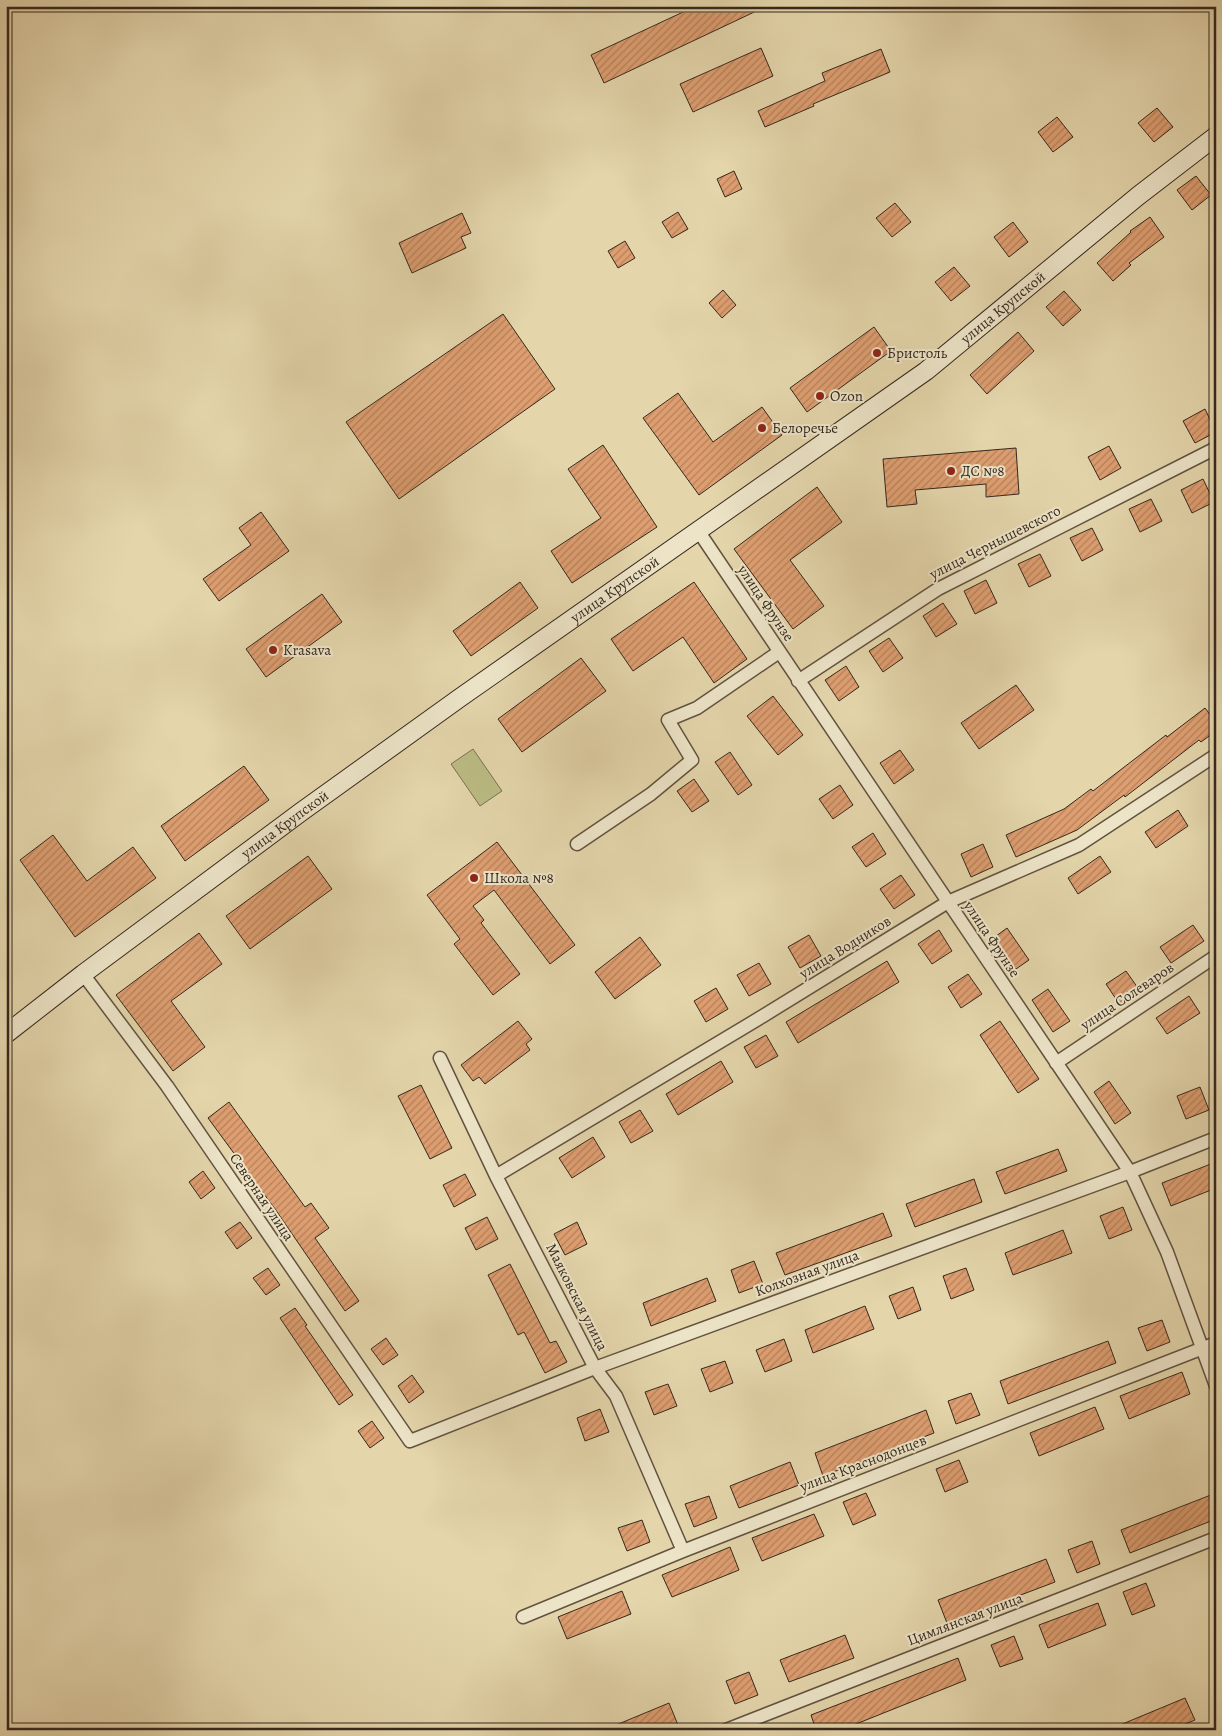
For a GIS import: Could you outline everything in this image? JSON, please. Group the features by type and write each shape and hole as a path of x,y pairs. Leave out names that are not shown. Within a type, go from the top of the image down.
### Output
{"street":[{"name":"улица Крупской","path":"6,1034 83,974 355,773 926,371 1138,196 1216,136"},
{"name":"улица Чернышевского","path":"798,681 938,589 1216,448"},
{"name":"улица Фрунзе","path":"699,532 1130,1172 1167,1252 1216,1386"},
{"path":"577,844 652,794 692,760 668,720 697,708 779,652"},
{"name":"улица Водников","path":"496,1176 763,1016 948,902 1078,845 1216,755"},
{"name":"улица Солеваров","path":"1056,1063 1216,956"},
{"name":"Северная улица","path":"83,974 167,1086 410,1442"},
{"name":"Маяковская улица","path":"440,1058 496,1176 595,1368 616,1396 683,1551"},
{"name":"Колхозная улица","path":"410,1442 595,1368 1130,1172 1216,1138"},
{"name":"улица Краснодонцев","path":"524,1617 683,1551 1216,1343"},
{"name":"Цимлянская улица","path":"726,1730 1216,1538"}],"green space":[{"path":"473,749 502,791 480,806 451,764"}],"building":[{"path":"696,6 767,6 604,83 591,55"},
{"path":"761,48 773,76 693,112 680,84"},
{"path":"881,49 890,72 813,104 814,106 765,127 758,111 825,81 822,73"},
{"path":"1157,108 1173,127 1154,142 1138,123"},
{"path":"1057,117 1073,137 1053,152 1038,132"},
{"path":"734,171 742,189 725,197 717,179"},
{"path":"1196,176 1211,195 1192,210 1177,190"},
{"path":"895,203 911,222 892,237 876,218"},
{"path":"678,212 688,229 672,238 662,222"},
{"path":"462,213 471,233 461,237 466,248 412,273 399,243"},
{"path":"1150,217 1164,237 1129,263 1131,265 1113,281 1097,263 1130,231"},
{"path":"1013,222 1028,242 1009,257 994,237"},
{"path":"625,241 635,258 618,268 608,251"},
{"path":"954,267 970,286 951,301 935,282"},
{"path":"723,290 736,305 722,318 709,303"},
{"path":"1064,291 1081,310 1063,326 1046,307"},
{"path":"503,314 555,389 399,499 346,422"},
{"path":"874,327 891,351 807,412 790,388"},
{"path":"1018,332 1034,351 987,394 970,375"},
{"path":"678,393 713,442 762,407 782,435 699,495 643,418"},
{"path":"1205,409 1216,432 1195,443 1183,421"},
{"path":"603,445 657,527 572,583 551,551 601,518 568,469"},
{"path":"1109,446 1121,468 1100,480 1088,457"},
{"name":"ДС №8","path":"1016,448 1019,494 986,497 986,484 915,490 917,504 887,507 883,459"},
{"path":"1203,479 1214,502 1192,513 1181,490"},
{"path":"817,487 842,522 790,560 824,606 793,629 734,549"},
{"path":"1151,499 1162,521 1140,532 1129,509"},
{"path":"261,512 289,551 219,601 203,579 251,545 239,528"},
{"path":"1092,528 1103,550 1082,561 1070,538"},
{"path":"1040,554 1051,576 1029,587 1018,564"},
{"path":"986,580 997,603 975,614 964,591"},
{"path":"520,582 538,608 471,656 453,631"},
{"path":"694,582 747,659 714,683 683,637 633,671 611,639"},
{"path":"322,594 342,622 266,677 246,649"},
{"path":"943,603 957,624 936,637 923,616"},
{"path":"889,638 903,658 883,672 869,651"},
{"path":"581,658 606,691 522,752 498,719"},
{"path":"846,666 859,687 839,701 825,680"},
{"path":"1016,685 1034,710 979,749 961,723"},
{"path":"773,696 803,735 778,755 747,716"},
{"path":"1205,708 1216,722 1216,731 1201,742 1199,740 1125,797 1124,795 1077,830 1016,857 1006,835 1064,809 1091,789 1093,791 1166,735 1167,737"},
{"path":"900,750 914,770 894,784 880,763"},
{"path":"730,752 752,785 738,795 715,762"},
{"path":"244,766 269,800 185,861 161,826"},
{"path":"694,779 709,801 692,812 677,791"},
{"path":"840,785 853,805 833,819 819,799"},
{"path":"1178,810 1188,826 1156,848 1145,832"},
{"path":"873,833 886,854 866,867 852,847"},
{"path":"53,835 87,881 133,847 156,878 75,937 20,860"},
{"path":"497,842 575,945 550,964 494,890 473,906 484,920 481,923 520,974 493,995 454,944 460,939 427,895"},
{"path":"983,844 993,867 971,877 961,854"},
{"path":"308,856 332,889 250,949 226,916"},
{"path":"1100,856 1111,872 1078,894 1068,878"},
{"path":"901,875 915,895 894,909 880,889"},
{"path":"1193,925 1204,941 1171,963 1160,947"},
{"path":"1007,928 1029,960 1013,971 992,939"},
{"path":"939,930 952,951 932,964 918,944"},
{"path":"199,933 222,964 171,1001 205,1047 173,1071 116,995"},
{"path":"809,935 821,956 800,968 788,947"},
{"path":"640,937 661,965 615,999 595,972"},
{"path":"887,961 899,982 798,1043 786,1022"},
{"path":"759,963 771,984 749,996 737,975"},
{"path":"1126,971 1140,991 1120,1005 1106,984"},
{"path":"968,974 982,994 961,1008 948,987"},
{"path":"716,988 728,1009 706,1022 694,1001"},
{"path":"1048,989 1070,1021 1053,1032 1032,1000"},
{"path":"1189,996 1200,1013 1167,1034 1156,1018"},
{"path":"518,1021 532,1039 526,1044 530,1050 485,1084 479,1077 473,1081 461,1065"},
{"path":"1000,1021 1039,1079 1018,1093 980,1035"},
{"path":"766,1035 778,1056 756,1068 744,1047"},
{"path":"721,1061 733,1082 678,1115 666,1094"},
{"path":"1109,1081 1131,1113 1115,1124 1094,1092"},
{"path":"421,1085 452,1148 430,1159 398,1096"},
{"path":"1200,1087 1209,1110 1186,1119 1177,1096"},
{"path":"229,1102 305,1207 311,1203 329,1228 315,1238 359,1301 345,1311 275,1209 208,1118"},
{"path":"640,1110 653,1131 631,1143 619,1122"},
{"path":"593,1137 605,1157 572,1178 559,1158"},
{"path":"1058,1149 1067,1171 1005,1194 996,1172"},
{"path":"1216,1162 1216,1188 1171,1206 1162,1183"},
{"path":"203,1171 215,1188 201,1199 189,1182"},
{"path":"465,1174 476,1195 454,1207 443,1185"},
{"path":"974,1179 982,1202 915,1227 906,1204"},
{"path":"1123,1207 1132,1230 1109,1239 1100,1216"},
{"path":"883,1213 892,1236 785,1275 776,1253"},
{"path":"487,1217 498,1239 476,1250 465,1228"},
{"path":"240,1222 252,1238 237,1249 225,1232"},
{"path":"577,1222 587,1244 565,1255 554,1234"},
{"path":"1063,1230 1072,1253 1013,1275 1005,1253"},
{"path":"754,1261 763,1284 739,1293 731,1270"},
{"path":"510,1264 550,1343 556,1341 567,1362 545,1373 524,1332 518,1335 488,1275"},
{"path":"268,1268 280,1285 266,1295 253,1278"},
{"path":"966,1268 974,1290 951,1299 943,1276"},
{"path":"707,1278 716,1301 651,1326 643,1303"},
{"path":"913,1287 921,1310 898,1319 889,1296"},
{"path":"865,1306 874,1329 813,1353 805,1330"},
{"path":"295,1308 307,1325 305,1326 353,1395 339,1405 280,1318"},
{"path":"1162,1320 1170,1342 1147,1351 1138,1328"},
{"path":"386,1338 398,1355 383,1365 371,1349"},
{"path":"784,1339 792,1361 765,1372 756,1350"},
{"path":"1108,1341 1116,1363 1008,1404 1000,1381"},
{"path":"725,1361 733,1383 710,1392 701,1369"},
{"path":"1182,1372 1190,1394 1129,1419 1120,1396"},
{"path":"412,1375 424,1392 409,1403 398,1386"},
{"path":"668,1384 677,1406 654,1415 645,1392"},
{"path":"971,1393 980,1415 956,1424 948,1401"},
{"path":"1095,1407 1104,1429 1039,1456 1030,1433"},
{"path":"600,1409 609,1432 585,1441 577,1418"},
{"path":"926,1410 934,1433 823,1476 815,1453"},
{"path":"372,1421 384,1438 370,1448 358,1431"},
{"path":"959,1460 968,1482 945,1492 936,1469"},
{"path":"790,1462 799,1485 739,1508 730,1486"},
{"path":"866,1493 876,1515 853,1525 843,1502"},
{"path":"1216,1493 1216,1519 1130,1553 1121,1530"},
{"path":"709,1496 717,1518 694,1527 685,1504"},
{"path":"814,1514 824,1536 762,1561 752,1538"},
{"path":"642,1520 650,1542 627,1551 618,1528"},
{"path":"1092,1541 1100,1564 1077,1573 1068,1550"},
{"path":"730,1547 739,1570 672,1597 662,1575"},
{"path":"1046,1559 1055,1582 947,1623 938,1600"},
{"path":"1146,1583 1155,1606 1132,1615 1123,1592"},
{"path":"622,1591 631,1614 567,1639 558,1617"},
{"path":"1098,1603 1106,1625 1048,1648 1039,1625"},
{"path":"845,1635 854,1658 789,1682 780,1660"},
{"path":"1014,1636 1023,1659 1000,1667 991,1645"},
{"path":"958,1658 966,1680 841,1730 816,1730 811,1715"},
{"path":"749,1672 758,1695 735,1704 726,1681"},
{"path":"1185,1698 1195,1720 1171,1730 1108,1730"},
{"path":"669,1703 678,1725 666,1730 604,1730"}],"place":[{"name":"Бристоль","path":"877,353"},
{"name":"Ozon","path":"820,396"},
{"name":"Белоречье","path":"762,428"},
{"name":"ДС №8","path":"951,471"},
{"name":"Krasava","path":"273,650"},
{"name":"Школа №8","path":"474,878"}]}
